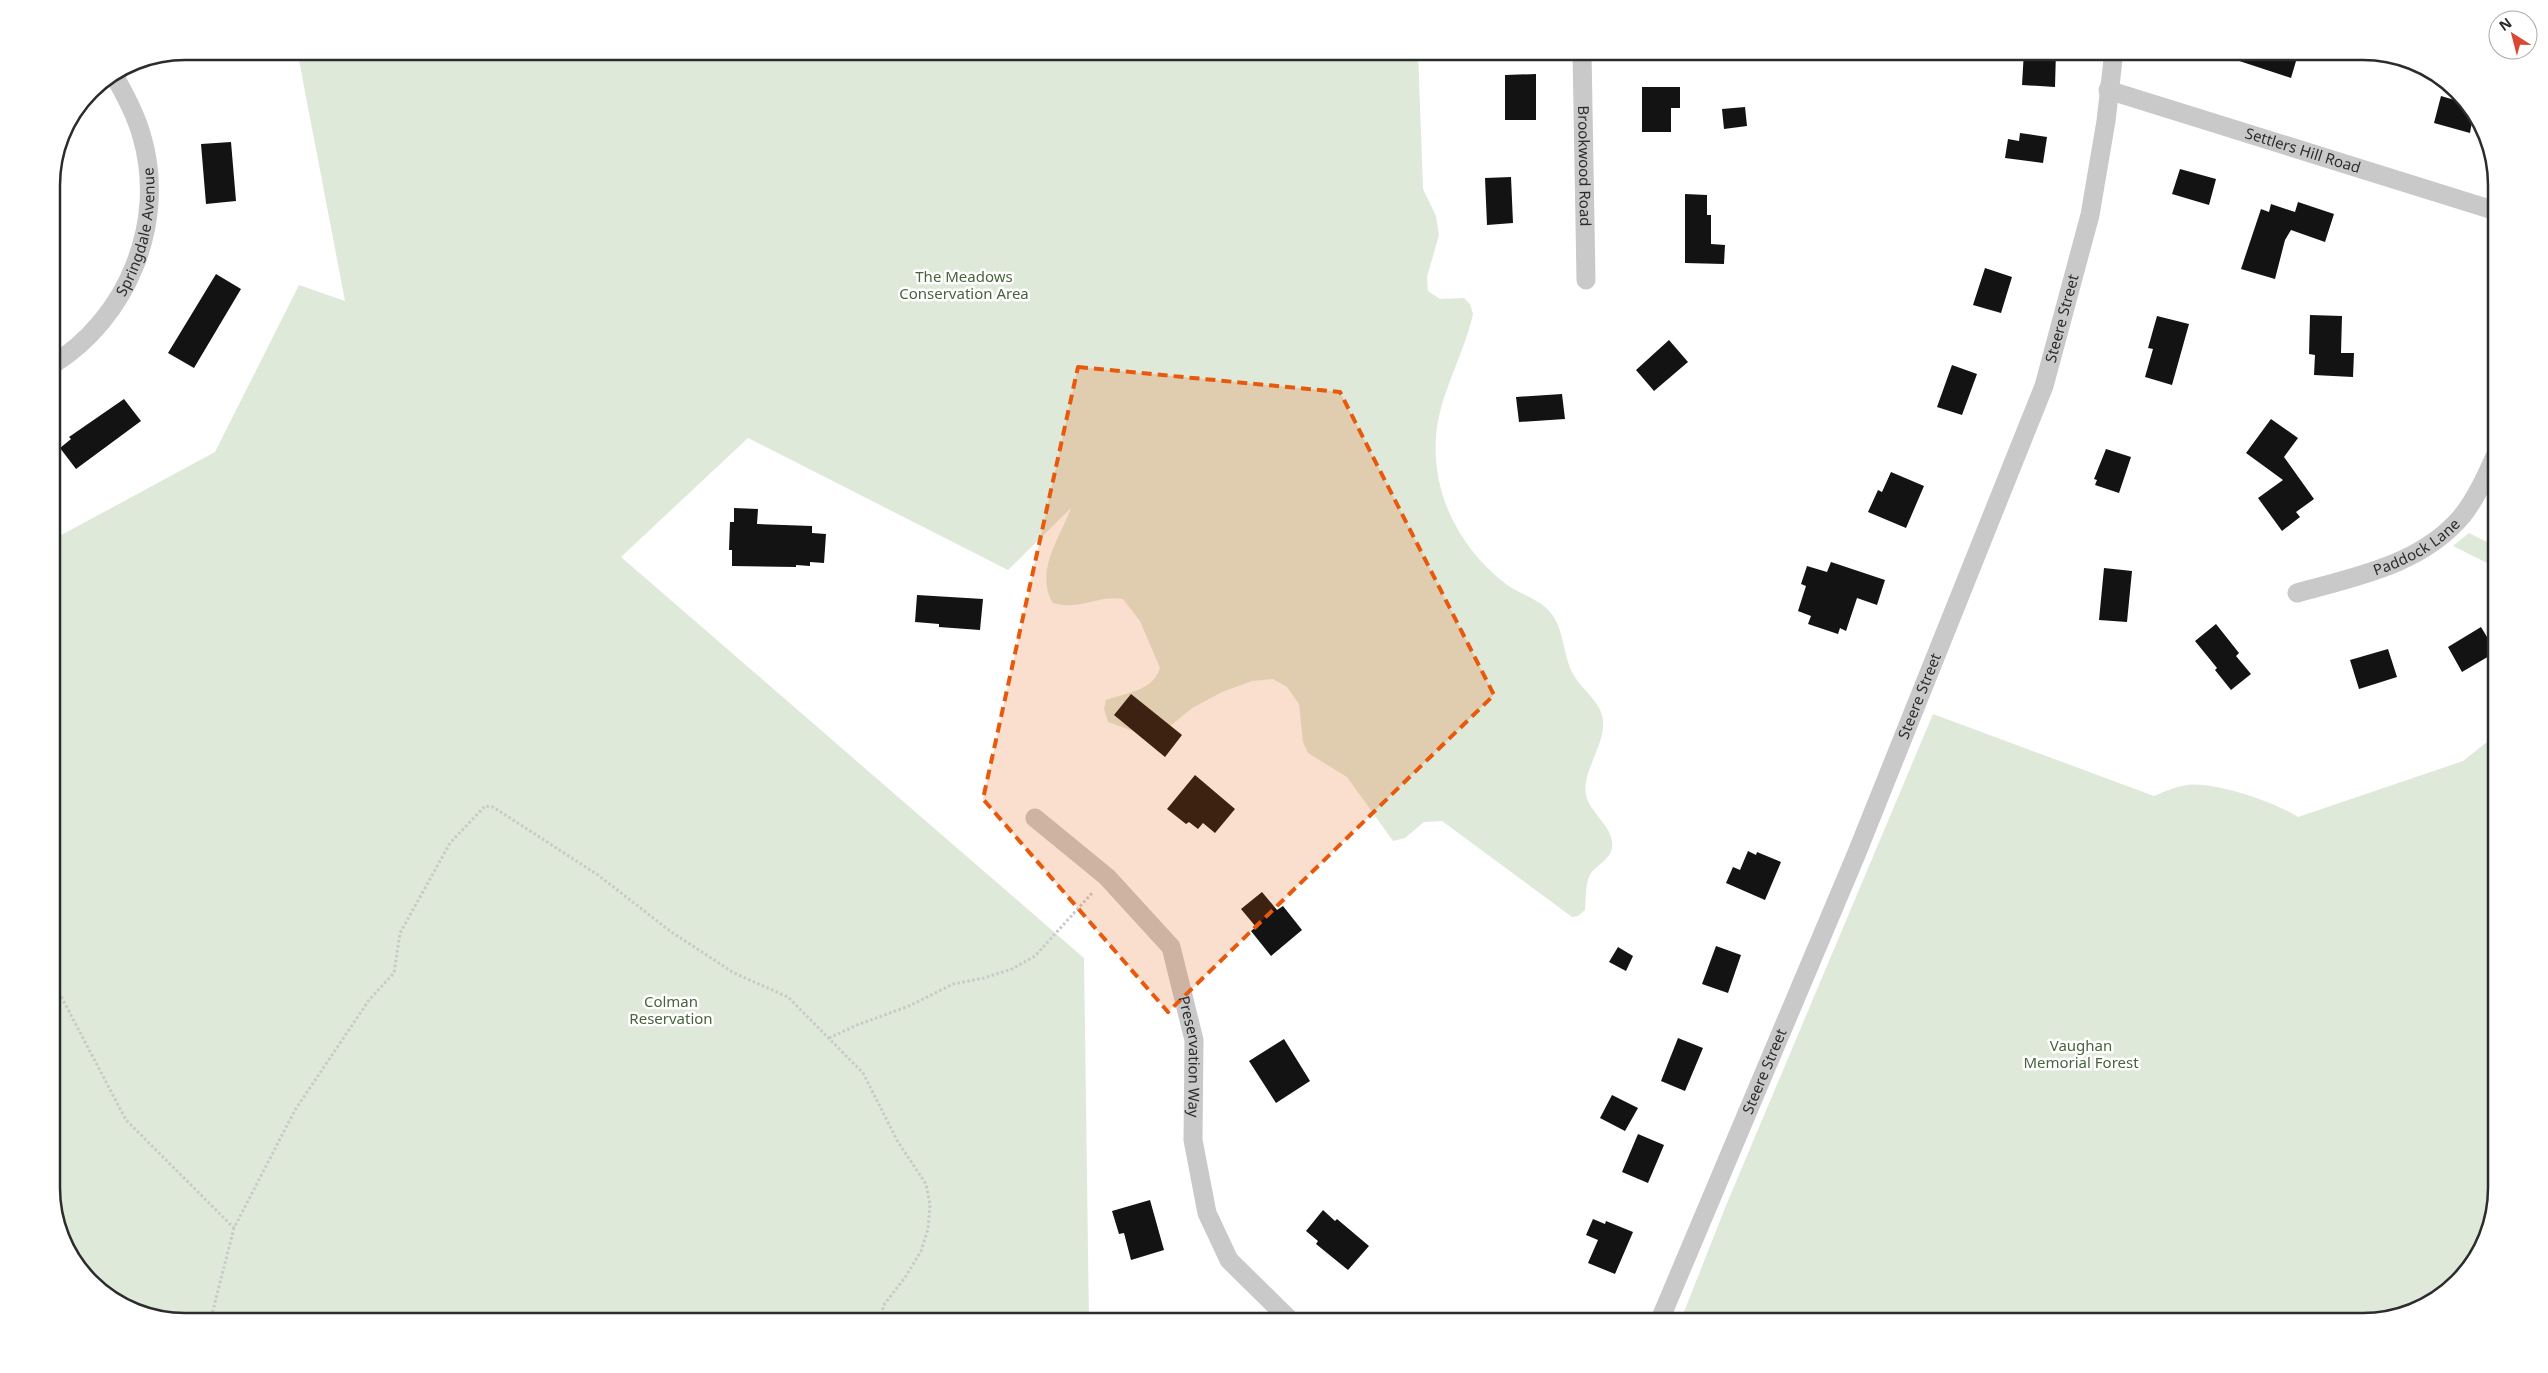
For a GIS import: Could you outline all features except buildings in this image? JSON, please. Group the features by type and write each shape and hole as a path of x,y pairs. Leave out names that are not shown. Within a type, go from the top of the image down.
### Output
{"street":[{"name":"Brookwood Road","path":"1582,60 1586,280"},
{"name":"Steere Street","path":"1663,1313 1856,855 2044,386 2090,215 2106,121 2113,60"},
{"name":"Springdale Avenue","path":"60,358 79,345 110,311 132,271 146,228 150,182 142,138 117,81"},
{"name":"Settlers Hill Road","path":"2108,90 2488,209"},
{"name":"Paddock Lane","path":"2296,593 2374,572 2403,559 2435,540 2462,516 2481,486 2488,470"},
{"name":"Preservation Way","path":"1035,818 1107,877 1171,947 1194,1040 1194,1140 1207,1213 1229,1260 1283,1313"}],"path":[{"path":"212,1313 234,1228 295,1110 369,1000 394,973 400,933 450,843 485,806 492,807 598,875 670,931 726,968 788,997 863,1073 898,1142 926,1184 930,1205 928,1229 921,1251 906,1276 882,1306 882,1313"},
{"path":"829,1038 857,1025 909,1006 953,984 984,978 1012,969 1035,956 1107,877"},
{"path":"60,994 126,1120 234,1228"}],"highlighted area":[{"path":"1078,367 1340,392 1494,695 1168,1012 983,799"}],"green space":[{"path":"299,60 1418,60 1423,189 1436,216 1439,235 1427,277 1428,291 1440,299 1464,298 1470,304 1473,314 1438,421 1436,459 1439,480 1444,500 1452,519 1475,554 1506,584 1545,607 1556,621 1572,672 1600,709 1603,725 1602,735 1587,776 1586,795 1588,802 1610,834 1612,848 1611,853 1589,877 1586,889 1585,910 1578,916 1572,917 1442,821 1424,822 1405,838 1393,841 1347,777 1308,753 1303,742 1299,704 1287,687 1273,679 1252,681 1222,692 1192,708 1163,732 1133,731 1108,722 1104,709 1106,700 1130,693 1145,686 1156,676 1160,668 1140,621 1123,599 1113,598 1072,605 1053,603 1046,579 1047,567 1055,543 1071,508 1008,570 748,438 621,557 1084,958 1089,1313 185,1313 153,1309 130,1300 103,1282 81,1257 67,1228 60,1196 60,536 215,452 299,285 345,301"},
{"path":"2469,533 2488,542 2488,564 2453,546"},
{"name":"Vaughan Memorial Forest","path":"1933,714 2154,796 2170,789 2187,785 2212,786 2260,799 2298,817 2463,761 2488,741 2487,1204 2481,1228 2467,1257 2445,1282 2432,1292 2395,1309 2363,1313 1684,1313 1725,1208"}],"park label":[{"name":"The Meadows Conservation Area","path":"964,286"},
{"name":"Colman Reservation","path":"671,1010"}]}
